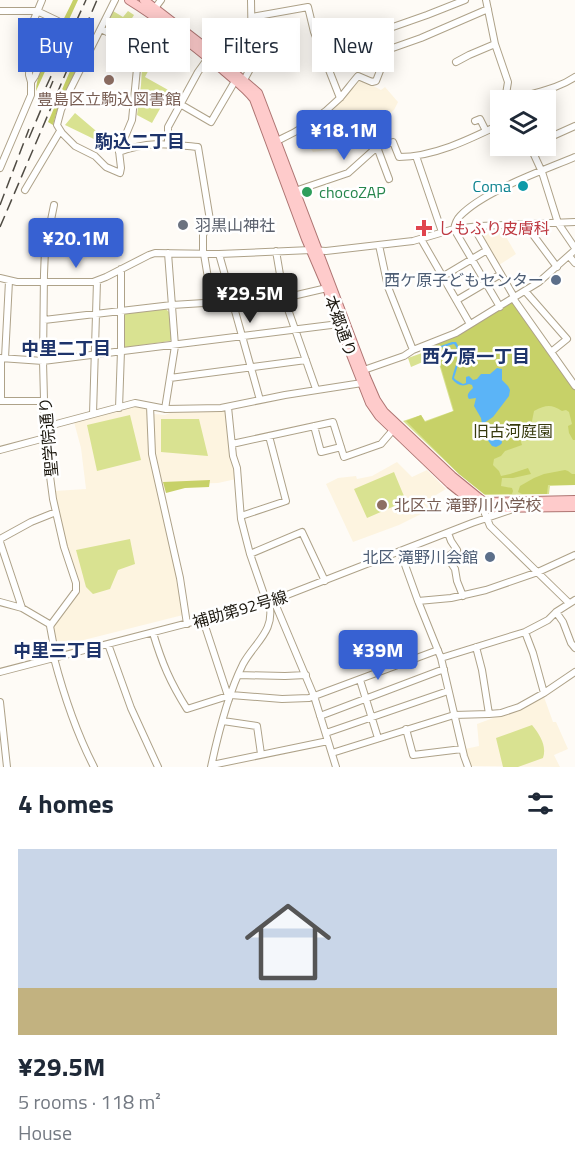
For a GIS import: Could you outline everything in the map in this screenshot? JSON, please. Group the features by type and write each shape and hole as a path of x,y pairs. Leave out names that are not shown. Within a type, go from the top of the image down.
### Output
{"main road":[{"name":"本郷通り","path":"129,0 157,18"},
{"name":"本郷通り","path":"144,0 201,44 254,99 315,250 375,411 450,484 473,498 484,502 575,500"},
{"name":"本郷通り","path":"190,44 202,53"},
{"name":"本郷通り","path":"227,72 254,90 261,99 295,191 339,324 363,375 384,412 452,476 485,514 496,508 575,507"}],"street":[{"path":"0,168 30,95 30,29 42,0"},
{"path":"115,0 60,110 57,125 75,146 95,156 106,167 120,173 119,149 132,120 137,72"},
{"path":"154,8 161,0"},
{"path":"180,104 211,122 250,69 252,61 251,0"},
{"path":"394,27 465,0"},
{"path":"486,0 495,44 508,82 507,90"},
{"path":"252,16 308,3 314,32 339,98"},
{"path":"394,48 488,9"},
{"path":"0,11 37,10 58,21 31,82"},
{"path":"101,29 106,32"},
{"path":"456,62 495,44"},
{"path":"168,144 168,127 202,66"},
{"path":"277,141 305,125 339,98 358,76 372,82 376,81 379,72"},
{"path":"546,90 558,87 575,77"},
{"path":"475,121 480,118 486,131"},
{"path":"556,134 575,126"},
{"path":"295,191 348,173 377,147 393,142 399,157 416,156 448,147 490,129"},
{"path":"25,190 60,131"},
{"path":"119,149 152,144 198,147 210,220 203,235 212,302"},
{"path":"377,147 389,179"},
{"path":"416,156 442,232"},
{"path":"45,427 135,404 165,409 221,408 316,390 363,375 413,350 456,333 525,291 557,267 575,249 558,223 535,156"},
{"path":"500,307 454,229 455,223 477,202 575,157"},
{"name":"聖学院通り","path":"51,625 76,591 76,583 64,548 53,499 45,438 43,361 45,250 54,205"},
{"path":"0,278 9,281 97,281 155,253 219,254 378,246 413,241 454,229 475,226 575,222"},
{"path":"525,224 557,267"},
{"path":"475,226 514,301 575,386"},
{"path":"421,239 470,324"},
{"path":"378,246 388,287 413,350"},
{"path":"442,277 487,250"},
{"path":"276,251 284,298 316,390"},
{"path":"165,409 176,344 168,253"},
{"path":"219,254 260,400"},
{"path":"569,256 575,263"},
{"path":"119,408 121,269"},
{"path":"457,300 501,274"},
{"path":"9,281 2,358 1,401 44,401"},
{"path":"93,414 97,281"},
{"path":"44,320 172,305 284,298 327,288"},
{"path":"525,291 567,339 551,352"},
{"path":"2,358 43,361 339,324"},
{"path":"170,378 306,360"},
{"path":"150,406 158,486 180,578 187,624"},
{"path":"228,407 237,468 240,516 250,554 270,602 306,675 336,767"},
{"path":"232,444 333,422 344,457 381,444 393,430"},
{"path":"314,426 321,452 341,447"},
{"path":"240,516 286,501 269,436"},
{"path":"0,450 45,438"},
{"path":"496,508 508,502"},
{"name":"補助第92号線","path":"0,672 270,602 448,533 472,523 485,514 516,508"},
{"path":"22,608 0,541 31,522 56,512"},
{"path":"441,658 525,632 548,620 572,602 492,528 485,514"},
{"path":"250,554 302,532 325,581"},
{"path":"448,533 457,550 447,557 455,569 463,596"},
{"path":"400,551 441,658 468,767"},
{"path":"418,602 463,596 486,590 538,572 575,555"},
{"path":"0,602 22,608 51,625 55,658 64,695 94,767"},
{"path":"270,602 272,613 269,626 244,663 229,696 212,766 328,741"},
{"path":"556,612 575,648"},
{"path":"203,620 229,696"},
{"path":"525,632 544,693"},
{"path":"153,633 172,685 187,709 229,696 282,699 314,696 438,650"},
{"path":"108,644 131,708 158,767"},
{"path":"476,647 489,714"},
{"path":"320,716 444,669"},
{"path":"332,753 454,715 489,714 519,707 575,672"},
{"path":"238,675 306,675"},
{"path":"360,680 378,738"},
{"path":"326,733 448,691"},
{"path":"0,702 7,767"},
{"path":"223,721 257,726 261,754"},
{"path":"406,729 413,755 462,749"}],"shaded area":[{"path":"360,79 381,90 385,87 398,102 394,110 352,142 338,149 313,152 300,132"},
{"path":"502,230 516,254 499,265 480,235 482,231"},
{"path":"135,406 149,409 151,450 179,578 183,615 56,647 53,626 80,587 66,547 54,491 86,489 81,448 74,422"},
{"path":"226,410 236,479 218,483 184,484 164,492 155,449 154,414"},
{"name":"北区立 滝野川小学校","path":"397,462 412,477 427,470 446,489 426,501 431,509 399,525 353,542 326,484 338,478 356,476 357,479 372,476"},
{"path":"544,697 553,722 556,722 568,749 554,755 560,767 470,766 465,749 479,746 477,724"}],"green space":[{"path":"73,0 78,0 70,18 64,18"},
{"path":"113,11 123,17 128,11 134,15 132,18 109,18"},
{"path":"40,72 45,72 36,91"},
{"path":"70,72 76,72 53,125 48,122"},
{"path":"142,72 148,72 145,77 170,91 152,123 137,115"},
{"path":"75,113 102,136 98,141 65,125"},
{"name":"旧古河庭園","path":"513,302 575,389 575,485 550,486 549,494 485,495 459,474 403,421 421,415 425,421 453,411 439,364 431,359 411,367 408,358 422,353 421,349 457,336"},
{"name":"旧古河庭園","path":"513,302 575,388 575,440 569,433 568,426 572,424 569,412 548,406 534,411 531,426 524,428 519,435 522,445 505,451 494,459 493,465 501,476 528,468 531,474 502,478 501,486 512,488 512,494 484,494 459,474 406,421 421,415 425,422 454,411 440,364 429,347 457,336"},
{"path":"165,308 171,314 173,338 170,341 122,348 123,313"},
{"path":"130,415 141,460 97,471 87,425"},
{"path":"161,419 199,419 208,456 161,452"},
{"path":"565,470 575,474 575,485 548,485 547,494 518,492 520,486 534,478"},
{"path":"394,472 406,501 367,518 354,489"},
{"path":"210,480 209,487 185,488 166,493 163,482"},
{"path":"130,539 135,564 118,570 110,589 93,594 86,587 76,550"},
{"path":"532,725 542,741 543,758 518,767 503,767 496,738"}],"water":[{"path":"456,342 459,355 454,378 463,384 466,383 466,377 469,376 473,380 481,374 490,374 497,368 502,369 502,380 510,390 509,396 493,417 484,423 485,434 489,439 501,436 502,443 496,447 492,446 484,435 481,418 474,406 476,398 468,398 473,388 472,385 460,385 452,379 458,356 457,348 454,344 435,348"}],"railway":[{"path":"46,87 86,0"},
{"path":"0,227 97,0"},
{"path":"29,138 53,81"},
{"path":"0,205 29,129"}],"place":[{"name":"豊島区立駒込図書館","path":"109,80"},
{"name":"Coma","path":"523,186"},
{"name":"chocoZAP","path":"307,192"},
{"name":"羽黒山神社","path":"183,225"},
{"name":"しもふり皮膚科","path":"424,228"},
{"name":"西ケ原子どもセンター","path":"556,280"},
{"name":"北区立 滝野川小学校","path":"382,505"},
{"name":"北区 滝野川会館","path":"490,557"}],"district":[{"name":"駒込二丁目","path":"140,142"},
{"name":"中里二丁目","path":"66,349"},
{"name":"西ケ原一丁目","path":"476,357"},
{"name":"中里三丁目","path":"58,651"}]}
